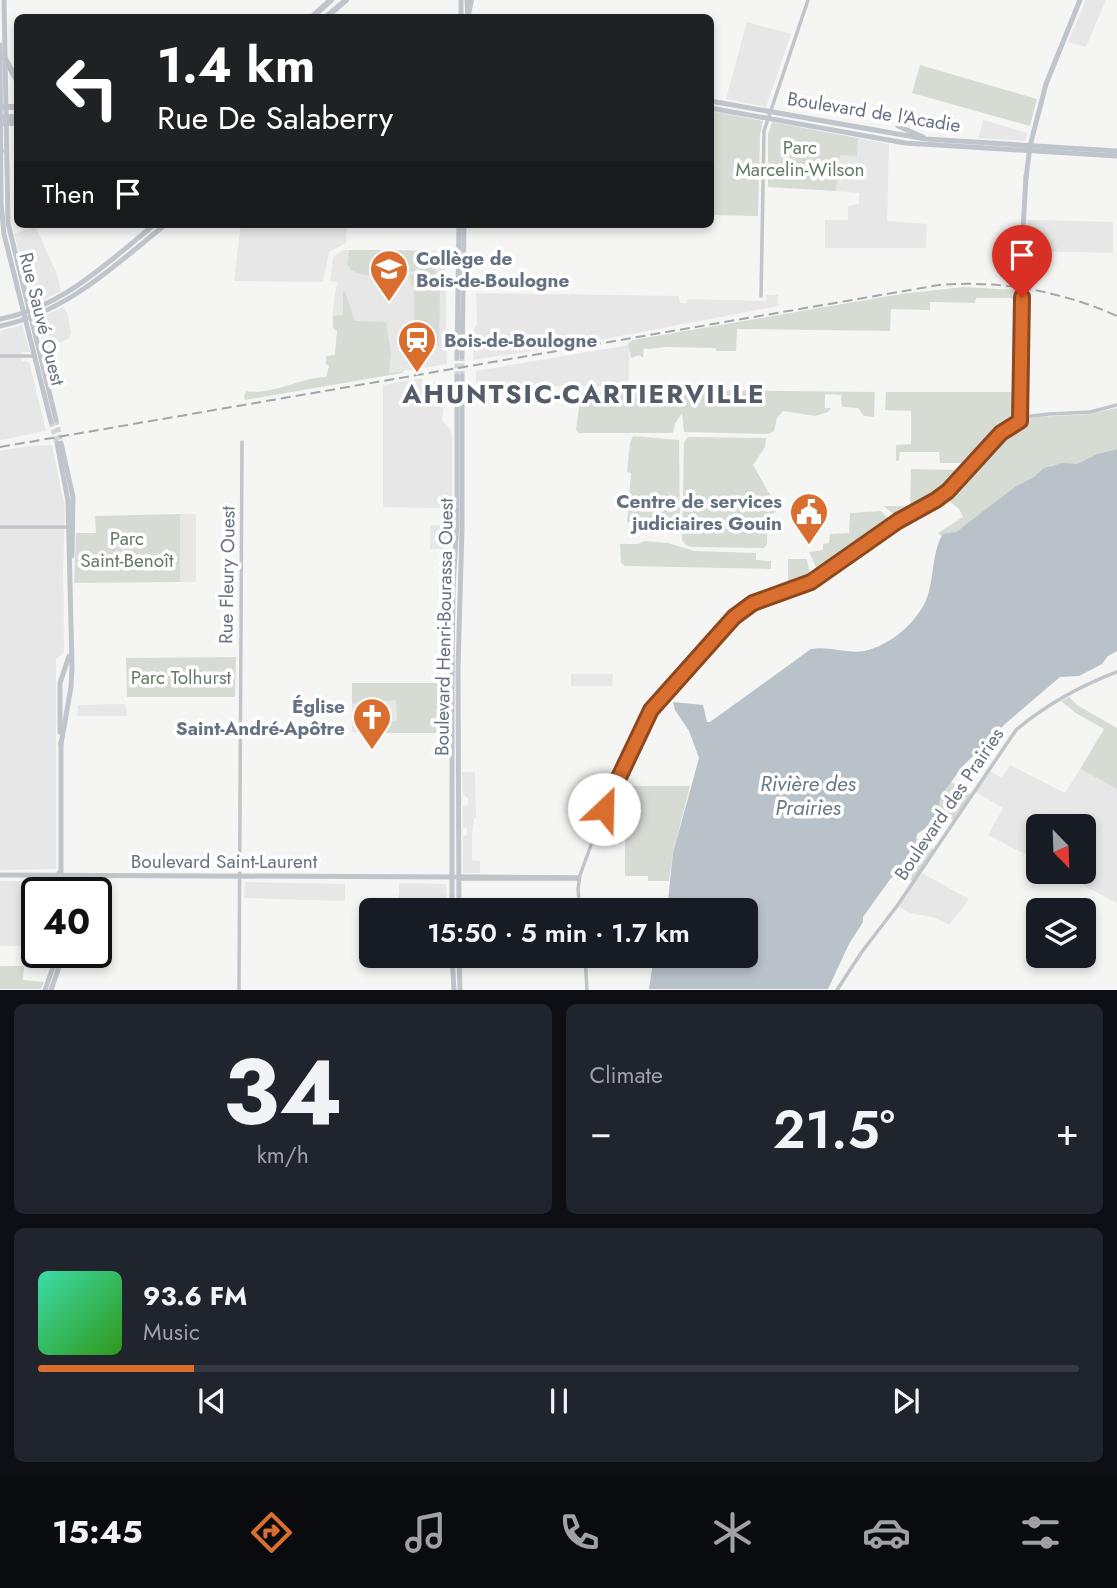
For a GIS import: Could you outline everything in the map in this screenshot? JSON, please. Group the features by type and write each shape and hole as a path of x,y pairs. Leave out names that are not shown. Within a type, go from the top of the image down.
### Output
{"highway":[{"path":"315,14 331,0"},
{"path":"330,14 346,0"},
{"path":"5,57 14,74"}],"main road":[{"path":"3,99 4,0"},
{"path":"1021,283 1029,149 1049,75 1080,0"},
{"path":"0,45 3,99"},
{"name":"Rue Sauvé Ouest","path":"3,99 0,152 4,234 28,315"},
{"name":"Boulevard de l'Acadie","path":"714,103 897,142 1117,154"},
{"name":"Boulevard de l'Acadie","path":"714,108 926,139 1029,149"},
{"name":"Rue Sauvé Ouest","path":"2,125 8,223 53,421"},
{"path":"898,126 926,139"},
{"path":"0,319 28,315 76,288 150,228"},
{"path":"0,326 56,307 80,293 161,228"},
{"path":"460,357 461,228"},
{"path":"1020,418 1021,294"},
{"name":"Boulevard Henri-Bourassa Ouest","path":"454,878 453,607 459,376"},
{"path":"61,744 71,687 71,653 67,487 59,443 73,504 74,545 70,569"},
{"path":"60,877 60,683 71,653"},
{"path":"59,877 60,873"},
{"name":"Boulevard Saint-Laurent","path":"0,875 60,873 454,878"},
{"path":"453,898 454,878"},
{"path":"454,878 457,898"},
{"path":"44,989 52,968"},
{"path":"51,989 59,968"},
{"path":"453,968 454,989"},
{"path":"459,968 460,989"}],"street":[{"path":"761,296 764,135 808,0"},
{"path":"0,356 37,355"},
{"path":"580,898 579,878 610,793 646,719 655,705 726,625 750,604 811,582 898,521 936,500 948,491 1011,421 1032,416 1085,413 1117,405"},
{"name":"Rue Fleury Ouest","path":"239,989 242,442"},
{"path":"0,527 69,527"},
{"name":"Boulevard des Prairies","path":"837,989 897,906 1016,730 1035,714 1072,692 1117,672"},
{"name":"Boulevard Saint-Laurent","path":"454,878 579,878"},
{"path":"586,968 587,989"}],"shaded area":[{"path":"1086,0 1106,0 1086,47 1068,42"},
{"path":"747,22 791,34 766,107 726,99"},
{"path":"983,120 1027,133 1025,141 979,138"},
{"path":"858,138 889,144 887,221 927,224 926,248 825,248 825,220 848,220 848,206 859,204 859,193 836,191 840,155 857,156"},
{"path":"1028,220 1113,222 1113,253 1027,251"},
{"path":"36,228 57,274 61,291 34,305 14,234"},
{"path":"241,228 347,228 346,243 329,252 323,282 234,281"},
{"name":"Collège de Bois-de-Boulogne","path":"343,250 445,251 447,364 389,373 391,356 335,356 337,331 333,328 332,316 337,282 330,281 333,257"},
{"path":"476,293 679,296 680,303 686,303 688,299 766,301 766,295 778,295 778,306 578,344 473,360 474,328 477,324"},
{"path":"64,307 71,333 68,339 49,347 45,355 36,319"},
{"path":"22,325 30,352 21,352 22,361 29,362 46,431 0,440 0,331"},
{"path":"629,345 629,387 476,384 476,371"},
{"path":"422,378 423,383 446,383 442,421 452,435 452,508 383,507 383,385"},
{"path":"52,445 65,508 64,652 56,659 56,869 0,870 0,451"},
{"path":"180,514 196,514 196,582 180,582"},
{"path":"430,525 452,526 450,549 430,549"},
{"path":"571,674 613,674 612,686 571,686"},
{"path":"376,700 397,700 397,721 384,722 384,733 352,732 352,704 366,704"},
{"path":"125,704 127,716 77,716 78,705"},
{"path":"1010,765 1065,793 1080,769 1117,789 1117,903 1081,884 1096,884 1096,814 1026,814 1026,855 988,835 1003,808 974,791 988,770 1002,778"},
{"path":"462,772 475,772 476,818 472,834 472,860 480,861 480,873 463,873 463,836 467,835 467,828 463,828 463,806 468,805 468,798 463,795"},
{"path":"920,872 969,899 949,925 936,918 911,913 897,906"},
{"path":"0,881 21,881 21,946 0,946"},
{"path":"245,882 345,884 345,901 244,898"},
{"path":"399,883 446,884 447,898 399,898"}],"green space":[{"path":"920,65 1037,99 1030,126 912,93"},
{"name":"Parc Marcelin-Wilson","path":"714,112 763,121 760,135 758,216 714,215"},
{"name":"Parc Marcelin-Wilson","path":"772,122 858,138 857,156 840,155 836,191 768,187 768,134"},
{"path":"349,250 388,250 387,269 382,269 388,270 388,273 380,274 381,269 375,268 374,275 363,275 350,270 347,265"},
{"path":"391,250 428,251 414,272 395,272 391,268"},
{"path":"436,254 435,286 411,286 410,275 416,274 429,255"},
{"path":"963,287 1016,290 1016,302 1011,298 976,298 975,303 930,302 930,310 891,309 890,331 737,329 736,351 716,351 716,348 644,348 643,358 639,355 631,358 628,343 901,294"},
{"path":"414,291 440,291 439,345 414,345"},
{"path":"343,292 355,321 386,322 391,354 389,373 404,371 245,400 246,391 265,391 326,377 329,366 326,364 326,356 335,355 337,331 333,328 333,316 343,315"},
{"path":"685,390 875,392 874,417 864,416 858,408 842,407 841,395 825,394 825,408 831,408 828,412 815,416 783,411 777,418 774,431 768,434 684,432 682,413 673,433 578,433 576,430 581,392 678,394 683,405"},
{"path":"886,392 1014,392 1013,413 969,463 940,463 939,452 900,452 899,461 896,461 896,445 911,444 911,411 885,410"},
{"path":"1117,408 1117,449 1097,454 1077,464 1052,465 1016,486 956,532 941,536 938,533 963,517 959,509 944,497 999,437 1023,421 1037,417 1089,414"},
{"path":"633,436 679,440 680,523 677,525 627,522 631,473 627,472"},
{"path":"688,437 766,438 765,447 753,465 776,505 776,512 767,516 767,544 764,548 692,547 682,540 684,442"},
{"path":"911,469 960,472 938,493 898,517 883,506 910,506"},
{"path":"881,511 888,518 888,524 819,574 809,552 823,550 823,544 829,543 830,534 849,533 850,513"},
{"name":"Parc Saint-Benoît","path":"180,514 180,582 74,583 76,533 96,533 95,516"},
{"path":"645,541 668,543 695,551 756,553 756,560 771,561 771,569 625,566 621,563 620,544"},
{"path":"788,559 807,559 813,578 789,588"},
{"name":"Parc Tolhurst","path":"236,657 235,697 127,697 126,658"},
{"path":"352,683 448,683 448,732 384,733 384,722 397,721 396,700 352,704"},
{"path":"1069,697 1077,705 1117,728 1117,789 1080,769 1104,729 1061,701"},
{"path":"951,782 971,795 954,821 937,810 942,794"},
{"path":"617,786 690,786 673,853 669,881 648,881 648,876 625,876 625,820 603,819"},
{"path":"916,838 934,850 914,882 900,874 911,863"},
{"path":"0,966 21,966 24,968 23,980 44,982 41,989 0,989"}],"water":[{"name":"Rivière des Prairies","path":"1117,449 1117,651 1108,656 1102,664 1079,676 1060,677 1005,724 963,766 942,794 937,811 939,815 933,823 917,834 908,866 891,878 863,917 863,922 849,944 828,989 649,989 652,968 758,968 758,898 668,898 673,853 699,758 689,731 675,710 673,702 703,705 707,722 710,722 811,649 857,652 885,643 913,621 926,601 937,547 943,534 956,532 1044,468 1062,463 1077,464 1097,454"}],"tunnel":[{"path":"462,357 462,376"},
{"path":"457,358 457,376"},
{"path":"56,420 61,443"},
{"path":"51,422 57,443"}],"railway":[{"path":"0,447 939,285 985,284 1030,289 1074,300 1117,316"}],"place":[{"name":"Collège de Bois-de-Boulogne","path":"389,303"},
{"name":"Bois-de-Boulogne","path":"417,374"},
{"name":"Centre de services judiciaires Gouin","path":"809,546"},
{"name":"Église Saint-André-Apôtre","path":"372,751"}],"district":[{"name":"AHUNTSIC-CARTIERVILLE","path":"584,394"}],"route":[{"path":"604,809 651,710 734,617 753,603 806,585 898,521 928,506 948,491 1001,433 1020,421 1022,297"}]}
